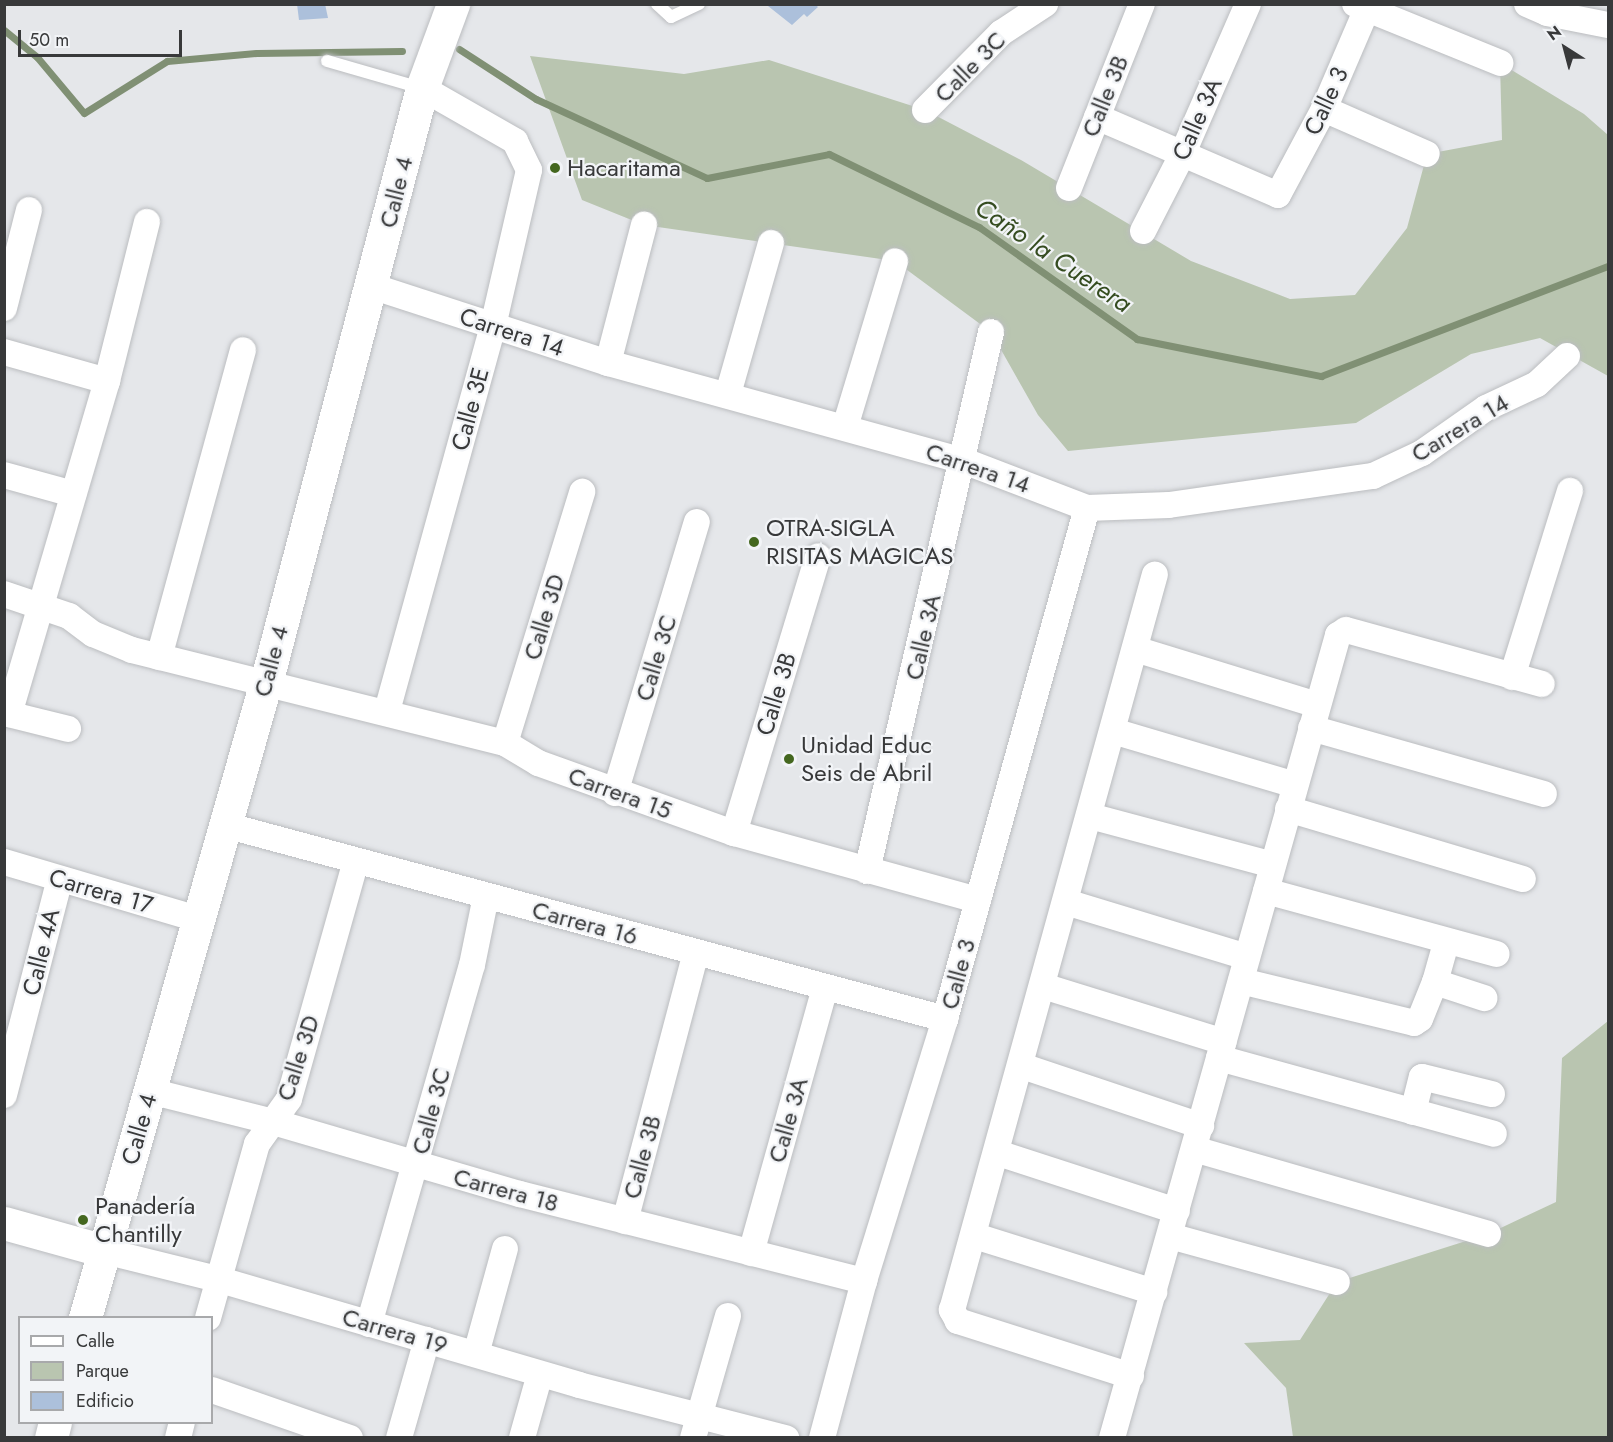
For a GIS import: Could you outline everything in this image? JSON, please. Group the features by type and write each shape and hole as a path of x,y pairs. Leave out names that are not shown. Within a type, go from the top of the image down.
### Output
{"street":[{"name":"Calle 4","path":"85,1316 265,684 422,88 453,4"},
{"name":"Calle 3C","path":"925,110 1001,33 1045,4"},
{"name":"Calle 3B","path":"1069,188 1142,4"},
{"name":"Calle 3A","path":"1143,231 1182,155 1248,4"},
{"path":"1527,4 1547,13 1608,25"},
{"path":"1364,6 1500,63"},
{"name":"Calle 3","path":"1182,155 1278,195 1324,109 1364,6"},
{"name":"Calle 3E","path":"387,711 493,326 529,170 515,141 422,88"},
{"path":"1324,109 1427,154"},
{"path":"1097,117 1182,155"},
{"path":"4,308 29,210"},
{"path":"68,729 7,713 43,605 107,381 147,222"},
{"path":"608,363 644,225"},
{"path":"728,394 771,243"},
{"path":"845,427 895,261"},
{"name":"Carrera 14","path":"371,286 608,363 728,394 964,461 1088,508 1169,505 1373,476 1422,453 1486,408 1537,384 1567,356"},
{"name":"Calle 3A","path":"867,871 964,461 991,332"},
{"path":"159,657 243,350"},
{"path":"4,352 107,381"},
{"path":"4,475 73,494"},
{"path":"1512,677 1570,491"},
{"name":"Calle 3D","path":"505,743 582,492"},
{"name":"Calle 3","path":"822,1437 864,1281 945,1019 1088,508"},
{"name":"Calle 3C","path":"615,793 697,522"},
{"name":"Calle 3B","path":"734,833 818,556"},
{"path":"1131,1376 958,1321 952,1310 1022,1066 1155,574"},
{"name":"Carrera 15","path":"4,594 43,605 69,616 93,634 159,657 265,684 387,711 505,743 538,763 615,793 734,833 978,900"},
{"path":"1112,1437 1338,634 1346,630 1542,684"},
{"path":"1135,649 1314,717 1544,794"},
{"path":"1113,731 1523,879"},
{"path":"1090,816 1273,865"},
{"name":"Carrera 16","path":"225,825 945,1019"},
{"name":"Calle 3D","path":"208,1316 257,1143 289,1099 356,861"},
{"name":"Carrera 17","path":"4,862 198,919"},
{"name":"Calle 4A","path":"4,1095 60,879"},
{"path":"1266,891 1446,943 1497,954"},
{"name":"Calle 3C","path":"369,1324 417,1165 472,965 486,896"},
{"path":"1066,902 1244,969 1408,1023 1420,1019 1435,982 1446,943"},
{"name":"Calle 3B","path":"625,1221 696,953"},
{"path":"1435,982 1484,998"},
{"path":"1043,986 1221,1050 1413,1112 1494,1134"},
{"name":"Calle 3A","path":"751,1253 825,988"},
{"path":"1022,1066 1197,1137 1488,1234"},
{"path":"1413,1112 1422,1077 1492,1094"},
{"name":"Carrera 18","path":"150,1091 273,1122 417,1165 625,1221 864,1281"},
{"path":"998,1153 1177,1211"},
{"name":"Carrera 19","path":"4,1223 217,1279 476,1354 696,1426 786,1437"},
{"path":"975,1236 1154,1292"},
{"path":"1170,1236 1337,1282"},
{"path":"476,1354 505,1250"},
{"path":"696,1426 728,1316"},
{"path":"399,1437 427,1340"},
{"path":"522,1437 540,1374"},
{"path":"213,1390 294,1429 350,1437"}],"lane":[{"path":"657,4 671,17 699,4"},
{"path":"327,61 422,88"}],"green space":[{"path":"530,56 684,74 769,60 925,110 1021,160 1191,261 1290,299 1355,295 1407,228 1427,154 1502,140 1500,63 1584,114 1608,135 1608,376 1540,338 1471,354 1356,423 1068,451 1038,415 991,332 895,261 644,225 582,200"},
{"path":"1608,1021 1608,1437 1293,1437 1286,1388 1244,1343 1300,1340 1337,1282 1488,1234 1556,1202 1562,1058"}],"building":[{"path":"297,4 325,4 328,18 299,20"},
{"path":"815,4 818,7 807,17 804,14 792,25 768,6"}],"waterway":[{"name":"Caño la Cuerera","path":"4,30 37,57 84,113 167,61 257,53 402,51"},
{"name":"Caño la Cuerera","path":"459,49 536,99 707,178 829,154 979,227 1137,339 1321,376 1608,266"}],"place":[{"name":"Hacaritama","path":"555,168"},
{"name":"OTRA-SIGLA RISITAS MAGICAS","path":"754,542"},
{"name":"Unidad Educ Seis de Abril","path":"789,759"},
{"name":"Panadería Chantilly","path":"83,1220"}]}
